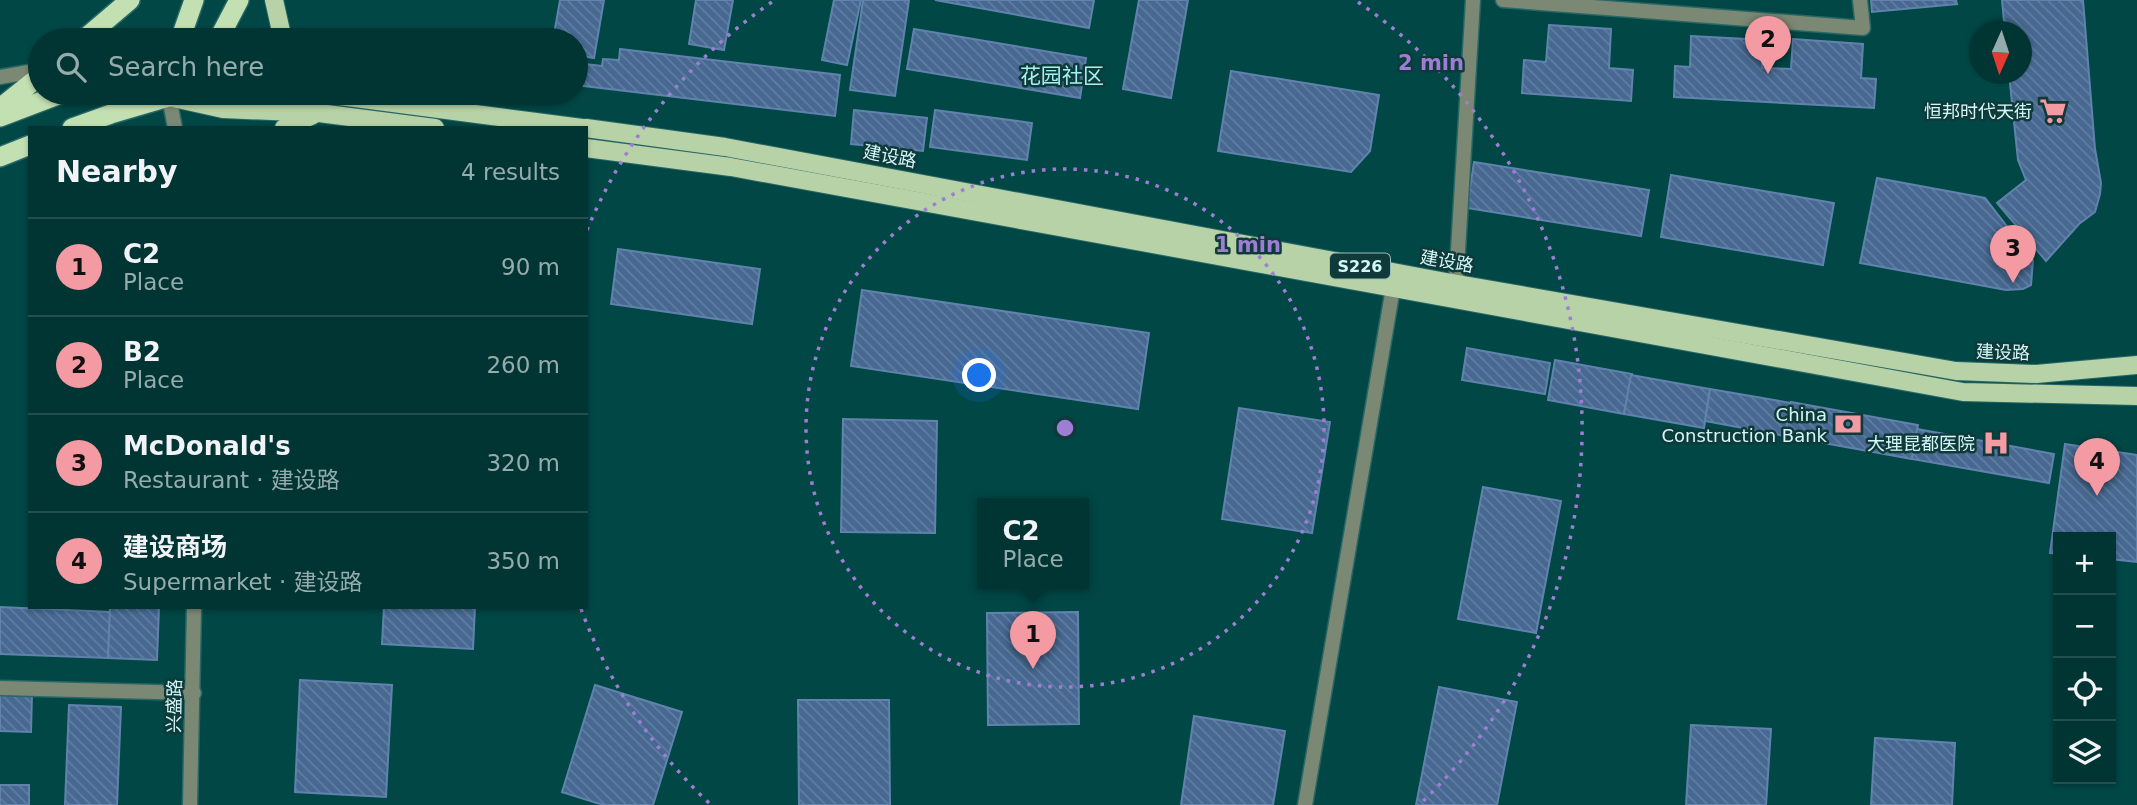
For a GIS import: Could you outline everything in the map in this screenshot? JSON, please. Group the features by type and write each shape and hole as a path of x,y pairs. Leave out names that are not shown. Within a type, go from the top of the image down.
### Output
{"highway":[{"path":"97,28 130,0"},
{"path":"184,28 194,0"},
{"path":"224,28 239,0"},
{"path":"0,108 28,86"},
{"path":"0,117 32,105"},
{"path":"78,126 136,105"},
{"path":"0,157 26,147"}],"main road":[{"path":"274,0 280,28"},
{"path":"208,105 223,109 319,113 420,126"},
{"name":"建设路","path":"409,105 569,126"},
{"path":"290,126 319,113"},
{"name":"建设路","path":"588,129 725,147 1456,284 1956,371 2036,374 2137,365"},
{"name":"建设路","path":"588,148 731,167 1963,392 2137,396"}],"street":[{"path":"1456,284 1473,0"},
{"path":"1503,0 1863,28 1860,0"},
{"path":"0,77 28,72"},
{"path":"170,105 175,126"},
{"path":"1305,805 1393,288"},
{"name":"兴盛路","path":"190,805 194,609"},
{"path":"0,688 194,693"}],"building":[{"path":"560,0 604,0 594,58 588,57 588,28 555,28"},
{"path":"696,0 733,0 724,50 689,44"},
{"path":"834,0 861,0 847,65 822,60"},
{"path":"863,0 909,0 895,96 850,90"},
{"path":"935,0 1094,0 1089,28"},
{"path":"1139,0 1188,0 1171,98 1123,89"},
{"path":"1871,0 1956,0 1957,4 1872,12"},
{"name":"恒邦时代天街","path":"2002,0 2083,0 2100,194 2095,212 2079,224 2046,261 1997,203 2026,180 2018,160 2010,84 2032,84 2032,21 2004,21"},
{"path":"1549,25 1611,29 1609,68 1633,70 1631,101 1522,93 1524,60 1546,62"},
{"path":"914,29 1086,58 1080,98 907,69"},
{"path":"1691,36 1764,40 1762,68 1791,69 1793,39 1863,44 1861,78 1876,79 1874,108 1674,97 1675,66 1690,67"},
{"path":"620,49 840,75 835,116 588,86 588,64 602,66 603,59 619,60"},
{"path":"1231,71 1379,95 1370,151 1351,172 1218,151"},
{"path":"854,110 927,118 923,151 851,144"},
{"path":"935,110 1032,123 1027,160 930,147"},
{"path":"1474,162 1649,190 1641,236 1467,208"},
{"path":"1671,175 1834,203 1823,265 1661,237"},
{"path":"1877,178 1985,198 2033,260 2031,285 2023,289 2006,290 1860,263"},
{"path":"618,249 760,269 752,324 611,304"},
{"path":"862,290 1149,333 1138,409 851,366"},
{"path":"1467,348 1550,363 1545,394 1462,380"},
{"path":"1555,360 1632,374 1624,414 1548,400"},
{"path":"1631,375 1710,389 1704,428 1624,414"},
{"path":"1710,389 1791,403 1785,436 1705,421"},
{"path":"1791,402 1918,425 1912,459 1785,436"},
{"path":"1239,408 1330,422 1312,533 1222,519"},
{"path":"843,419 937,421 935,533 841,532"},
{"path":"1917,429 2054,454 2049,483 1912,459"},
{"path":"2065,444 2137,455 2137,562 2116,560 2116,532 2053,532 2053,553 2050,553"},
{"path":"1483,487 1561,501 1536,633 1458,619"},
{"path":"0,607 110,612 108,658 0,654"},
{"path":"110,609 159,609 157,660 108,658"},
{"path":"384,609 475,609 473,649 382,644"},
{"path":"1078,612 1079,724 988,725 987,613"},
{"path":"300,680 392,685 386,797 295,792"},
{"path":"595,685 682,712 653,805 603,805 562,792"},
{"path":"1439,687 1517,702 1497,805 1416,805"},
{"path":"0,692 32,693 31,732 0,731"},
{"path":"798,700 889,700 890,805 799,805"},
{"path":"69,705 121,707 117,805 65,805"},
{"path":"1194,716 1285,731 1273,805 1181,805"},
{"path":"1691,725 1771,729 1766,805 1686,805"},
{"path":"1875,738 1955,743 1952,805 1871,805"},
{"path":"0,785 29,785 29,805 0,805"}],"place":[{"name":"B2","path":"1768,74"},
{"name":"恒邦时代天街","path":"2053,111"},
{"name":"McDonald's","path":"2013,283"},
{"name":"China Construction Bank","path":"1848,424"},
{"name":"大理昆都医院","path":"1996,443"},
{"name":"建设商场","path":"2097,496"},
{"name":"C2","path":"1033,669"}],"district":[{"name":"花园社区","path":"1062,76"}]}
